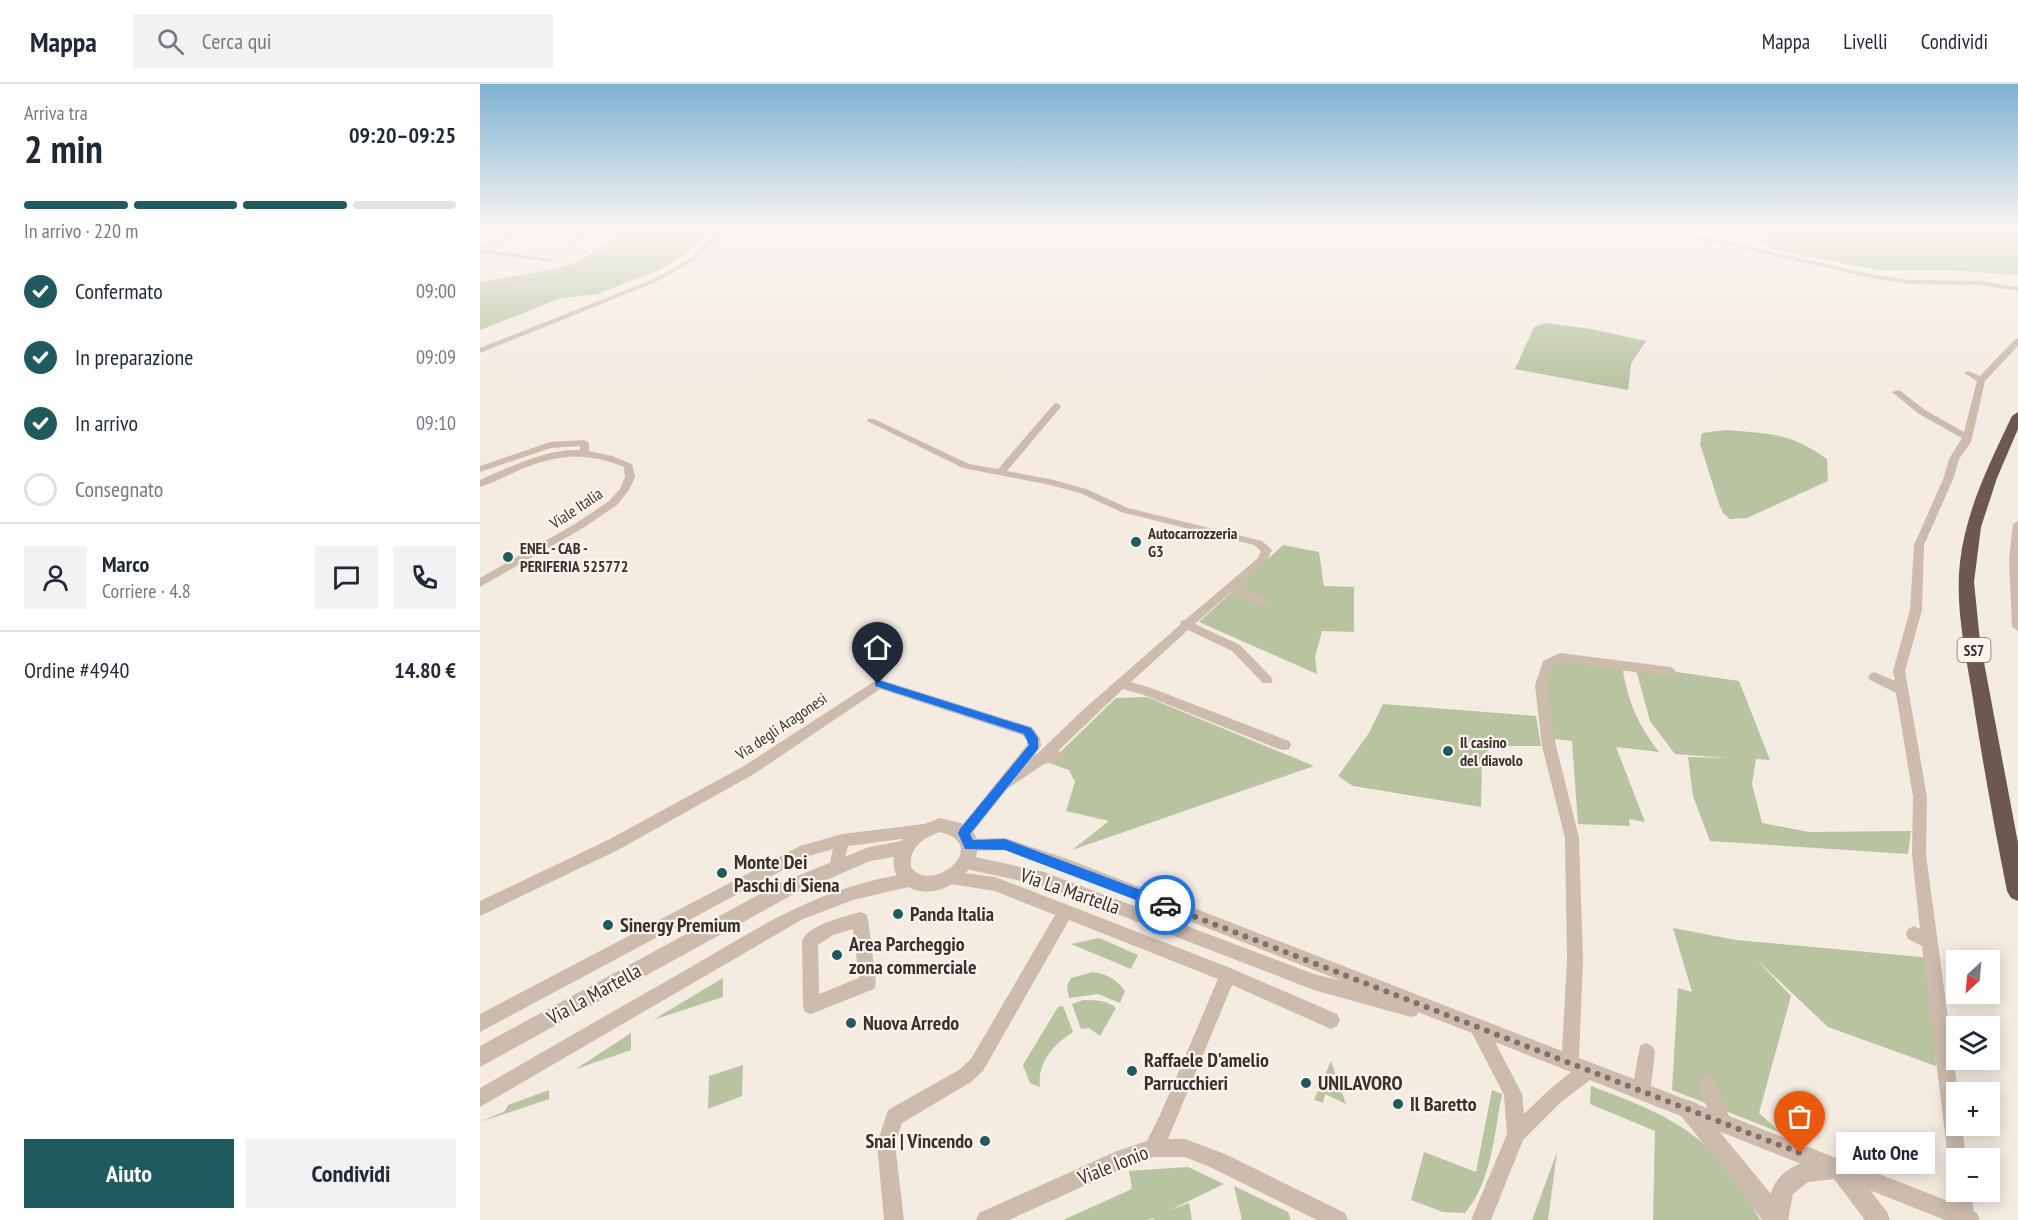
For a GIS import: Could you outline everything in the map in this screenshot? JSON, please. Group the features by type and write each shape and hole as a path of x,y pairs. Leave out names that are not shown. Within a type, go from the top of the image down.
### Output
{"highway":[{"name":"SS7","path":"2018,416 1990,474 1970,545 1968,591 1980,692 2018,891"}],"street":[{"path":"480,284 497,281"},
{"path":"480,346 641,281"},
{"path":"480,351 653,281"},
{"path":"1933,281 1980,283 2018,289"},
{"path":"1956,1148 1919,855 1920,797 1914,749 1895,661 1916,610 1919,545 1949,477 1954,459 1967,437 1981,380 2018,341"},
{"path":"1968,373 1981,380"},
{"path":"1896,392 1922,412 1967,437"},
{"path":"1002,474 1003,469 1057,406"},
{"path":"871,421 893,428 966,466 1051,482 1094,495 1125,510 1202,526 1266,547 1266,554 1258,564 1185,624 1023,775 1003,785"},
{"name":"Viale Italia","path":"480,469 550,445 584,443 585,452"},
{"name":"Viale Italia","path":"480,484 549,456 585,452 613,457 629,465 630,477 624,490 613,503 596,516 480,583"},
{"path":"2018,524 2014,560 2018,627"},
{"path":"1245,560 1258,564"},
{"path":"1230,587 1263,602"},
{"path":"1185,624 1236,648 1267,680"},
{"path":"1570,1063 1575,960 1572,838 1549,746 1542,675 1546,664 1560,657 1670,672"},
{"path":"1874,677 1900,690"},
{"name":"Via degli Aragonesi","path":"480,909 613,845 749,770 878,684 1027,731 1033,738 1034,746 1003,785 966,846"},
{"path":"1122,684 1216,714 1284,745"},
{"path":"1039,759 1058,756"},
{"path":"480,1023 805,851 842,840 900,843 940,825 952,826 966,846 949,878"},
{"path":"836,867 842,840"},
{"path":"900,843 902,869 912,880"},
{"name":"Via La Martella","path":"480,1057 786,889 900,843"},
{"name":"Via La Martella","path":"966,846 1005,844 1060,863 1967,1219"},
{"name":"Via La Martella","path":"966,846 1044,879 1345,992 1445,1015"},
{"path":"480,1098 796,914 837,897 912,880 932,884 949,878 995,884 1228,975 1331,1020"},
{"path":"894,1220 886,1144 896,1117 965,1076 977,1065 1066,911"},
{"path":"860,919 868,984 811,1006 810,941 829,929 860,919"},
{"path":"1914,934 1930,942"},
{"path":"1153,1148 1167,1122 1228,975"},
{"path":"1479,1029 1513,1094 1516,1134"},
{"path":"1641,1091 1646,1052"},
{"path":"1481,1220 1516,1134 1555,1096 1589,1070"},
{"path":"1707,1084 1722,1123"},
{"path":"1689,1110 1745,1177 1776,1220"},
{"name":"Viale Ionio","path":"987,1220 1124,1158 1153,1148 1185,1148 1218,1161 1338,1220"},
{"path":"1776,1220 1783,1188 1804,1172 1839,1168 1879,1220"},
{"path":"1963,1202 1967,1219"}],"green space":[{"path":"508,281 631,281 597,294 561,298 480,330 480,286"},
{"path":"1546,323 1591,329 1646,341 1631,364 1628,390 1515,369 1534,327"},
{"path":"1726,430 1779,436 1814,450 1827,459 1828,481 1747,518 1730,519 1723,513 1719,504 1700,444 1702,433"},
{"path":"1283,545 1319,552 1324,586 1354,587 1354,632 1322,631 1315,657 1317,674 1199,622"},
{"path":"1554,660 1622,664 1634,711 1659,752 1616,747 1645,822 1629,819 1630,826 1578,824 1572,741 1548,738 1544,669"},
{"path":"1635,666 1739,681 1770,760 1756,759 1752,784 1762,823 1809,832 1911,831 1908,854 1710,841 1693,796 1688,757 1727,758 1675,754 1650,721"},
{"path":"1147,697 1314,766 1072,850 1109,821 1066,811 1075,782 1069,770 1049,763 1116,698"},
{"path":"1383,704 1536,716 1541,746 1494,746 1482,755 1481,807 1353,786 1338,776 1369,733"},
{"path":"1673,928 1736,940 1932,958 1936,1066 1828,1027 1755,958 1791,996 1759,1113 1781,1133 1672,1090 1678,988 1692,992"},
{"path":"1099,938 1138,955 1131,969 1071,944"},
{"path":"1093,972 1115,980 1122,987 1125,991 1120,1003 1098,994 1069,998 1067,986 1071,978"},
{"path":"723,978 723,997 653,1020"},
{"path":"1083,1000 1097,1000 1116,1008 1100,1036 1089,1028 1081,1029 1072,1004"},
{"path":"1063,1006 1073,1032 1059,1042 1048,1055 1041,1070 1040,1087 1030,1083 1023,1065 1058,1007"},
{"path":"631,1033 631,1050 576,1069"},
{"path":"1331,1061 1346,1104 1325,1094 1323,1103 1314,1100"},
{"path":"743,1065 742,1096 708,1109 709,1076"},
{"path":"1591,1086 1647,1108 1670,1120 1710,1149 1728,1168 1760,1220 1653,1220 1655,1131 1590,1104"},
{"path":"549,1090 549,1099 480,1122 505,1111 508,1105"},
{"path":"1492,1090 1502,1094 1491,1157 1481,1187 1465,1213 1443,1212 1411,1200 1424,1152 1476,1172"},
{"path":"1557,1152 1548,1220 1532,1220"},
{"path":"1188,1167 1224,1184 1168,1211 1189,1203 1192,1220 1154,1220 1153,1218 1148,1220 1063,1220 1132,1189 1129,1171"},
{"path":"1234,1186 1288,1212 1291,1220 1242,1220"}],"way so far":[{"path":"1165,905 1800,1153"}],"place":[{"name":"Autocarrozzeria G3","path":"1136,542"},
{"name":"ENEL - CAB - PERIFERIA 525772","path":"508,557"},
{"name":"Il casino del diavolo","path":"1448,751"},
{"name":"Monte Dei Paschi di Siena","path":"722,873"},
{"name":"Panda Italia","path":"898,914"},
{"name":"Sinergy Premium","path":"608,925"},
{"name":"Area Parcheggio zona commerciale","path":"837,955"},
{"name":"Nuova Arredo","path":"851,1023"},
{"name":"Raffaele D'amelio Parrucchieri","path":"1132,1071"},
{"name":"UNILAVORO","path":"1306,1083"},
{"name":"Il Baretto","path":"1398,1104"},
{"name":"Snai | Vincendo","path":"985,1141"},
{"name":"Auto One","path":"1800,1153"}],"route":[{"path":"878,684 894,687 1027,731 1033,738 1034,746 964,833 969,839 969,845 1005,844 1060,863 1165,905"}]}
